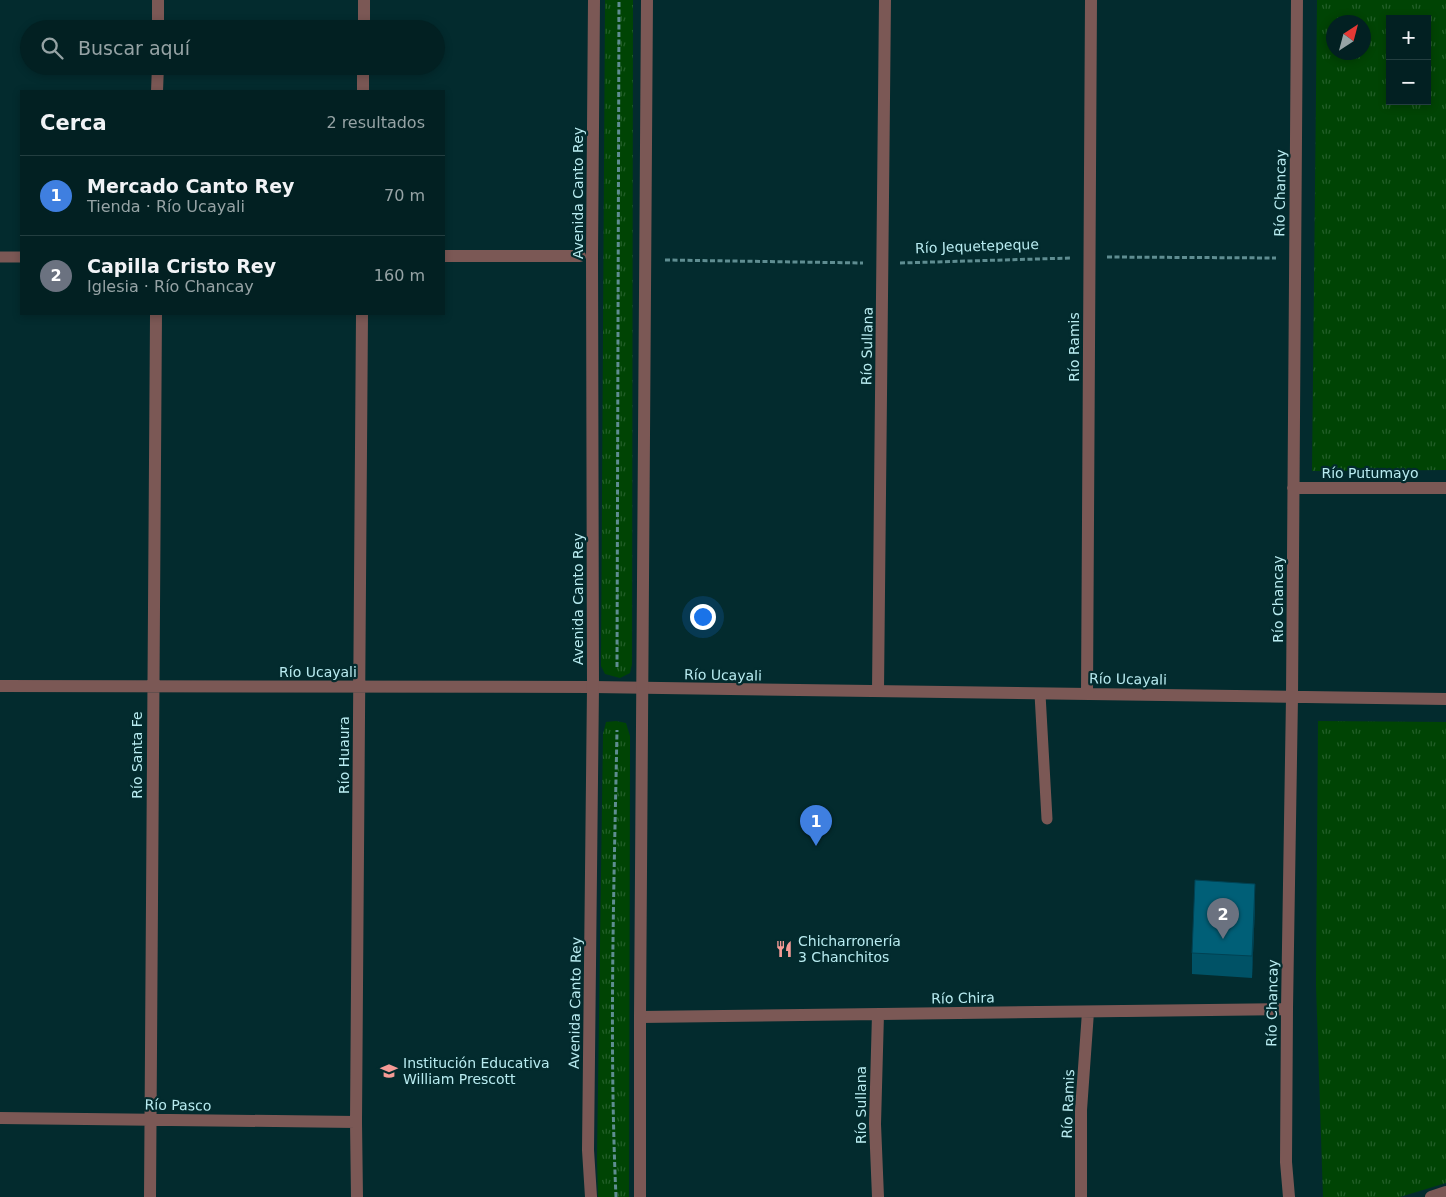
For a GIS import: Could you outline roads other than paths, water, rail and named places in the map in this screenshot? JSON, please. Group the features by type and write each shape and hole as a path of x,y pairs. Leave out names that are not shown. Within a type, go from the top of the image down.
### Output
{"street":[{"path":"158,0 158,20"},
{"path":"364,0 364,20"},
{"name":"Avenida Canto Rey","path":"591,1197 588,1150 593,687 592,256 594,0"},
{"path":"640,1197 647,0"},
{"name":"Río Sullana","path":"878,692 885,0"},
{"name":"Río Ramis","path":"1087,694 1091,0"},
{"name":"Río Chancay","path":"1289,1197 1286,1162 1292,697 1296,0"},
{"path":"157,90 158,75"},
{"path":"363,75 363,90"},
{"path":"445,256 580,256"},
{"name":"Río Santa Fe","path":"150,1197 149,1120 156,315"},
{"name":"Río Huaura","path":"357,1197 362,315"},
{"name":"Río Putumayo","path":"1293,488 1446,488"},
{"name":"Río Ucayali","path":"0,686 593,687 1446,699"},
{"name":"Río Chira","path":"640,1016 1287,1009"},
{"name":"Río Ramis","path":"1082,1197 1081,1110 1088,1012"},
{"name":"Río Sullana","path":"878,1014 875,1124 878,1197"},
{"name":"Río Pasco","path":"0,1118 356,1122"},
{"path":"1430,1197 1446,1192"}],"lane":[{"path":"0,257 20,257"},
{"path":"1040,694 1047,818"}],"place":[{"name":"Mercado Canto Rey","path":"816,846"},
{"name":"Capilla Cristo Rey","path":"1223,939"},
{"name":"Chicharronería 3 Chanchitos","path":"784,949"},
{"name":"Institución Educativa William Prescott","path":"389,1071"}]}
